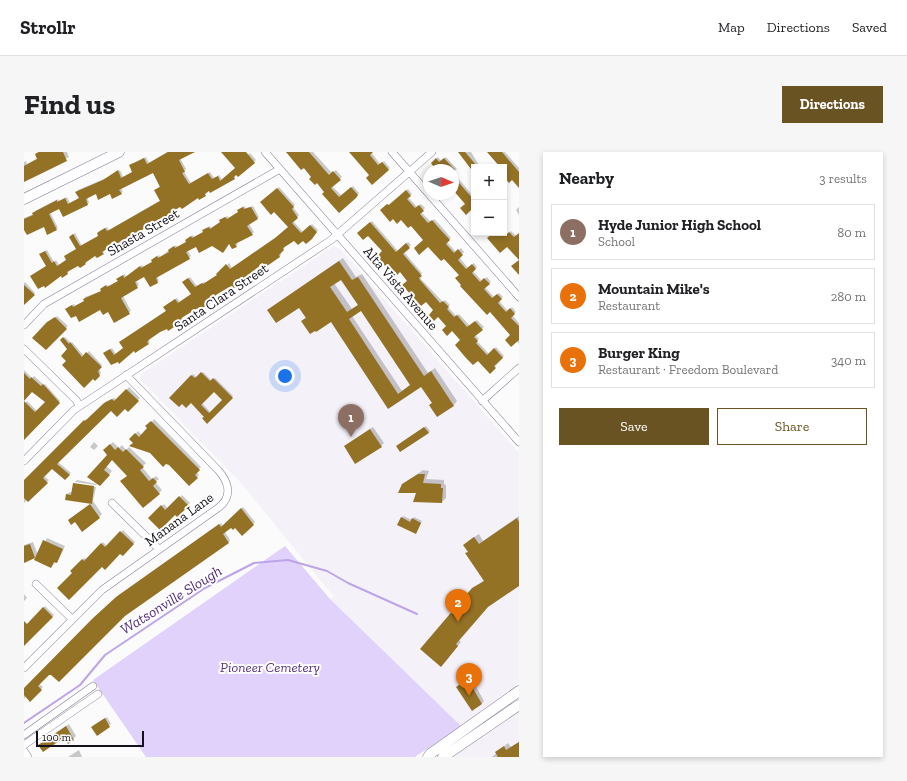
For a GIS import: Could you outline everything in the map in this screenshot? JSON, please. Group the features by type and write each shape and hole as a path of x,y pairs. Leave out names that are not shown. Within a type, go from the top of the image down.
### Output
{"main road":[{"path":"24,199 119,152"},
{"path":"428,757 430,754 519,691"},
{"path":"443,757 519,705"}],"street":[{"name":"Alta Vista Avenue","path":"265,152 519,442"},
{"path":"392,152 519,297"},
{"name":"Santa Clara Street","path":"24,461 63,420 80,406 337,235 432,152"},
{"name":"Shasta Street","path":"24,325 44,304 280,169"},
{"path":"24,349 76,400 80,406"},
{"path":"482,401 519,368"},
{"name":"Manana Lane","path":"24,668 102,590 223,504 227,498 228,485 218,470 126,375"},
{"path":"112,503 159,549"},
{"path":"36,584 72,619"},
{"path":"24,734 94,686"},
{"path":"24,745 98,694"},
{"path":"24,751 28,757"}],"shaded area":[{"path":"334,246 340,249 519,453 519,685 461,726 330,599 334,597 241,483 140,379 141,374"},
{"path":"519,709 519,757 445,757"}],"green space":[{"name":"Pioneer Cemetery","path":"285,546 330,599 461,726 415,757 146,757 93,680"}],"building":[{"path":"39,152 63,152 67,161 24,182 24,166 37,159 35,154"},
{"path":"168,152 195,152 179,160 185,172 182,173 189,184 208,173 212,179 218,176 220,181 235,168 221,152 246,152 255,163 238,177 236,175 234,177 235,179 210,193 209,191 205,194 206,196 199,200 198,198 182,209 180,207 170,213 172,215 165,219 163,217 153,223 154,225 147,229 146,227 130,239 129,237 119,242 120,245 114,249 112,246 102,252 104,254 97,258 95,256 80,268 78,266 45,288 44,286 38,289 30,276 46,266 39,254 45,251 52,263 54,261 57,266 66,260 64,256 76,249 69,237 73,234 80,246 98,236 97,233 105,228 107,231 111,229 160,201 154,190 160,187 153,173 119,190 122,194 112,199 110,194 98,200 96,194 86,199 88,205 63,217 59,209 49,214 57,230 47,235 44,227 27,235 24,230 24,219 33,215 32,213 57,200 57,202 65,198 68,204 79,198 75,192 103,180 118,170 121,178 132,172 129,165 144,158 147,164"},
{"path":"286,152 309,152 329,175 333,171 341,180 331,188 339,197 351,187 358,195 339,213 322,194 324,192 317,183 315,185 309,179 311,177 304,168 301,170"},
{"path":"349,152 373,152 370,155 378,165 382,162 389,170 372,185 366,178 369,175"},
{"path":"458,152 465,152 475,164 471,164 471,169"},
{"path":"487,152 502,152 519,172 519,188 512,180 509,183 507,181 507,164 497,164"},
{"path":"436,158 439,162 444,158 450,164 432,164"},
{"path":"459,183 471,197 471,210 466,215 460,208 465,204 459,197"},
{"path":"277,188 294,207 292,209 298,218 292,223 301,233 310,225 317,232 312,239 306,244 303,241 298,245 294,241 283,248 284,250 279,255 280,257 267,266 265,264 261,265 246,277 247,279 234,288 232,286 229,287 216,295 214,298 215,300 201,309 200,307 183,317 180,320 182,322 168,331 167,329 160,332 147,342 149,344 135,353 134,351 119,364 118,362 111,365 103,353 110,349 114,355 123,348 119,342 166,311 163,307 175,299 178,303 191,294 182,282 188,278 195,287 202,283 203,284 217,275 216,274 226,264 230,269 275,238 288,227 274,212 271,215 260,202"},
{"path":"406,190 411,196 407,199 415,208 419,205 424,211 420,214 428,223 432,220 450,240 446,244 454,253 458,249 463,255 458,260 466,269 472,264 476,269 472,273 480,282 484,278 490,284 484,289 492,298 497,294 502,299 498,303 506,312 510,308 515,314 511,318 519,326 519,340 511,347 505,340 510,335 490,312 487,315 460,286 461,285 455,278 459,275 444,259 441,261 428,247 419,255 414,248 423,240 411,226 408,228 401,220 397,224 393,219 390,222 380,210 387,204 389,205"},
{"path":"243,207 244,209 251,207 258,219 247,226 253,235 235,244 237,247 232,249 229,244 223,253 212,246 199,253 196,247 186,252 190,259 156,278 158,283 150,287 144,277 135,282 138,288 121,298 130,314 114,323 108,312 103,315 100,310 79,322 76,316 71,318 65,309 72,305 73,307 84,301 83,299 101,291 100,289 106,285 107,287 118,281 116,279 123,275 124,278 140,266 141,268 152,262 151,260 157,256 158,258 169,252 168,250 174,246 175,248 186,242 185,240 191,236 192,238 203,232 202,230 209,227 210,229 220,222 219,220 225,217 227,219"},
{"path":"370,222 396,252 406,243 410,248 403,254 422,276 419,278 420,280 440,303 443,301 449,307 447,309 454,317 457,315 467,327 475,321 483,330 474,337 478,341 476,343 487,355 494,348 503,358 494,366 496,368 490,374 478,361 473,365 466,358 455,345 460,340 452,331 447,336 442,330 446,326 438,317 434,321 429,315 433,310 426,302 421,306 402,285 407,281 400,272 395,277 377,256 382,251 368,236 363,240 357,233"},
{"path":"509,232 514,237 519,233 519,260 507,247 500,253 487,238 489,236 507,236"},
{"path":"519,260 519,275 511,266"},
{"path":"339,261 352,280 358,277 424,376 431,371 454,406 437,417 429,405 432,403 421,387 388,409 331,322 316,332 315,331 310,334 301,321 306,318 299,308 276,323 267,310","holes":["341,280 358,305 347,312 330,287","361,311 410,385 398,394 349,319"]},
{"path":"24,285 35,295 24,305"},
{"path":"55,317 67,329 46,350 32,338 47,322"},
{"path":"63,337 69,344 70,342 82,357 86,352 102,367 98,371 100,376 95,381 93,379 84,388 62,365 66,361 61,356 67,349 60,340"},
{"path":"201,372 210,381 213,378 233,398 207,424 202,418 204,417 191,403 186,408 182,404 179,407 169,398 191,375 195,378","holes":["214,392 222,400 209,413 201,405"]},
{"path":"24,373 41,386 43,384 60,403 24,440 24,401","holes":["32,392 45,402 35,412 24,401"]},
{"path":"126,389 139,401 128,412 125,409 117,417 111,411 57,464 70,475 65,480 52,469 43,478 48,483 28,502 24,498 24,480 84,420 85,421 104,403 112,399 114,401"},
{"path":"151,421 200,470 195,475 198,478 189,486 169,465 166,464 163,467 150,453 129,446 133,443 129,439 135,433 139,437 147,428 145,426"},
{"path":"424,427 429,433 400,452 396,446"},
{"path":"370,429 382,447 355,464 344,446"},
{"path":"110,444 115,450 118,447 123,452 126,449 144,467 140,470 149,481 153,478 157,482 153,486 160,494 143,508 120,481 127,476 112,460 104,470 110,475 100,486 87,477 107,455 103,450"},
{"path":"418,474 425,474 423,483 441,484 441,488 443,488 442,503 413,502 416,493 398,493 402,484"},
{"path":"73,483 94,486 92,504 65,500 66,494 71,495"},
{"path":"179,496 189,506 177,517 175,515 160,530 148,518 161,505 165,510"},
{"path":"90,504 100,518 82,532 75,522 71,525 68,520"},
{"path":"241,508 254,525 242,536 235,528 233,530 231,528 223,534 229,543 125,616 59,682 49,675 38,686 42,690 30,702 24,695 24,688 92,619 116,597 219,524 221,527"},
{"path":"401,517 410,522 412,518 421,523 416,534 397,525"},
{"path":"517,518 519,522 519,586 488,607 456,644 458,646 441,667 420,649 472,588 484,581 465,553 468,552 463,545 474,537 479,544"},
{"path":"120,531 134,544 123,556 120,554 105,570 102,567 69,600 57,588 72,573 70,571 82,559 84,561 101,543 105,547"},
{"path":"43,540 63,549 57,563 54,562 51,568 34,560"},
{"path":"30,544 35,558 24,563 24,546"},
{"path":"43,607 53,617 24,646 24,621 27,624"},
{"path":"465,681 469,687 471,685 482,704 472,711 456,687"},
{"path":"105,718 110,727 97,736 91,727"},
{"path":"66,726 74,740 68,744 65,739 63,741 62,739 43,752 38,745"},
{"path":"519,742 519,757 498,757 495,752 504,746 506,750"}],"waterway":[{"name":"Watsonville Slough","path":"24,723 80,685 105,655 205,588 254,563 288,560 327,571 348,583 417,614"}],"place":[{"name":"Hyde Junior High School","path":"351,437"},
{"name":"Mountain Mike's","path":"458,622"},
{"name":"Burger King","path":"469,696"}]}
